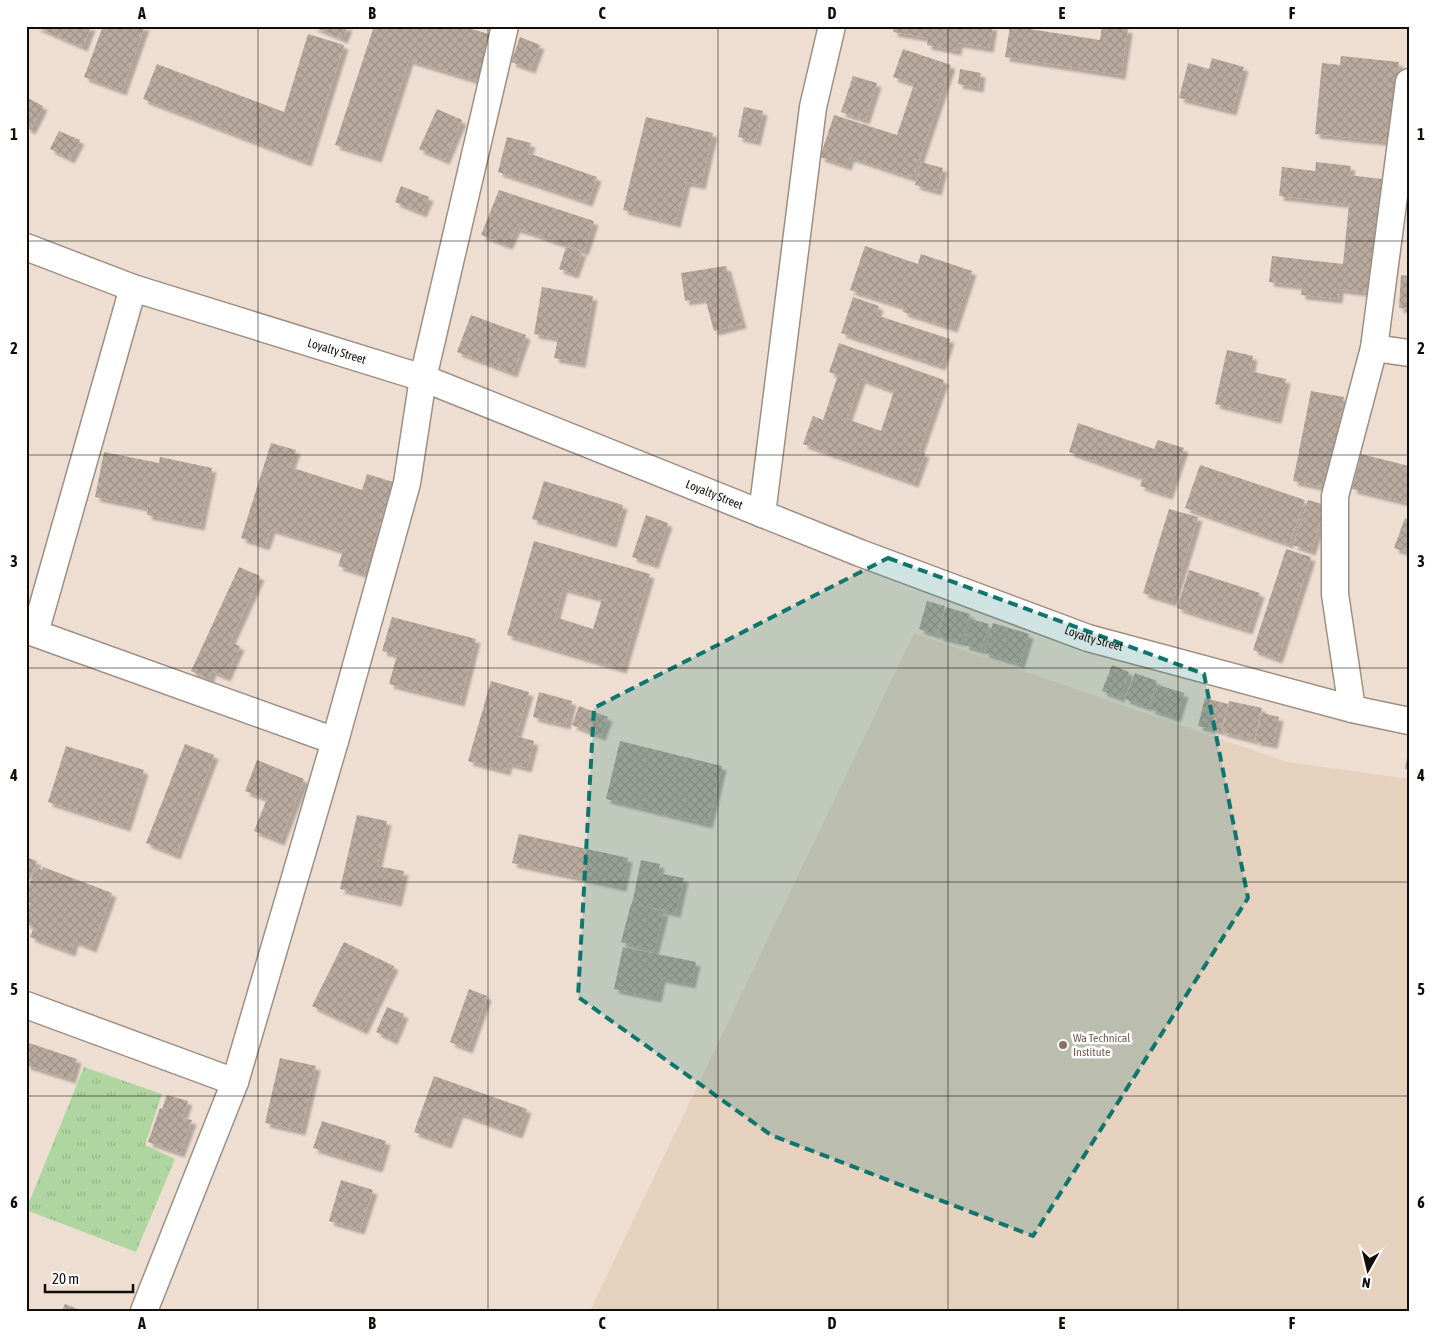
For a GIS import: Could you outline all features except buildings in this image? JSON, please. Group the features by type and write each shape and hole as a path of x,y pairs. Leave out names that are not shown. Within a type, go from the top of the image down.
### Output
{"street":[{"path":"144,1311 235,1082 335,741 407,483 423,378 506,26"},
{"path":"762,514 813,107 832,26"},
{"path":"1352,709 1335,594 1335,496 1374,348 1409,82"},
{"name":"Loyalty Street","path":"26,247 133,288 423,378 869,556 1088,638 1352,709 1409,721"},
{"path":"133,288 30,632 335,741"},
{"path":"1374,348 1409,353"},
{"path":"26,1005 235,1082"}],"highlighted area":[{"path":"888,558 1204,674 1248,898 1033,1236 771,1135 578,997 594,708"}],"shaded area":[{"name":"Wa Technical Institute","path":"914,633 1287,762 1409,779 1409,1311 590,1311"}],"green space":[{"path":"84,1067 162,1094 145,1145 175,1159 136,1252 26,1210"}],"place":[{"name":"Wa Technical Institute","path":"1063,1045"}]}
